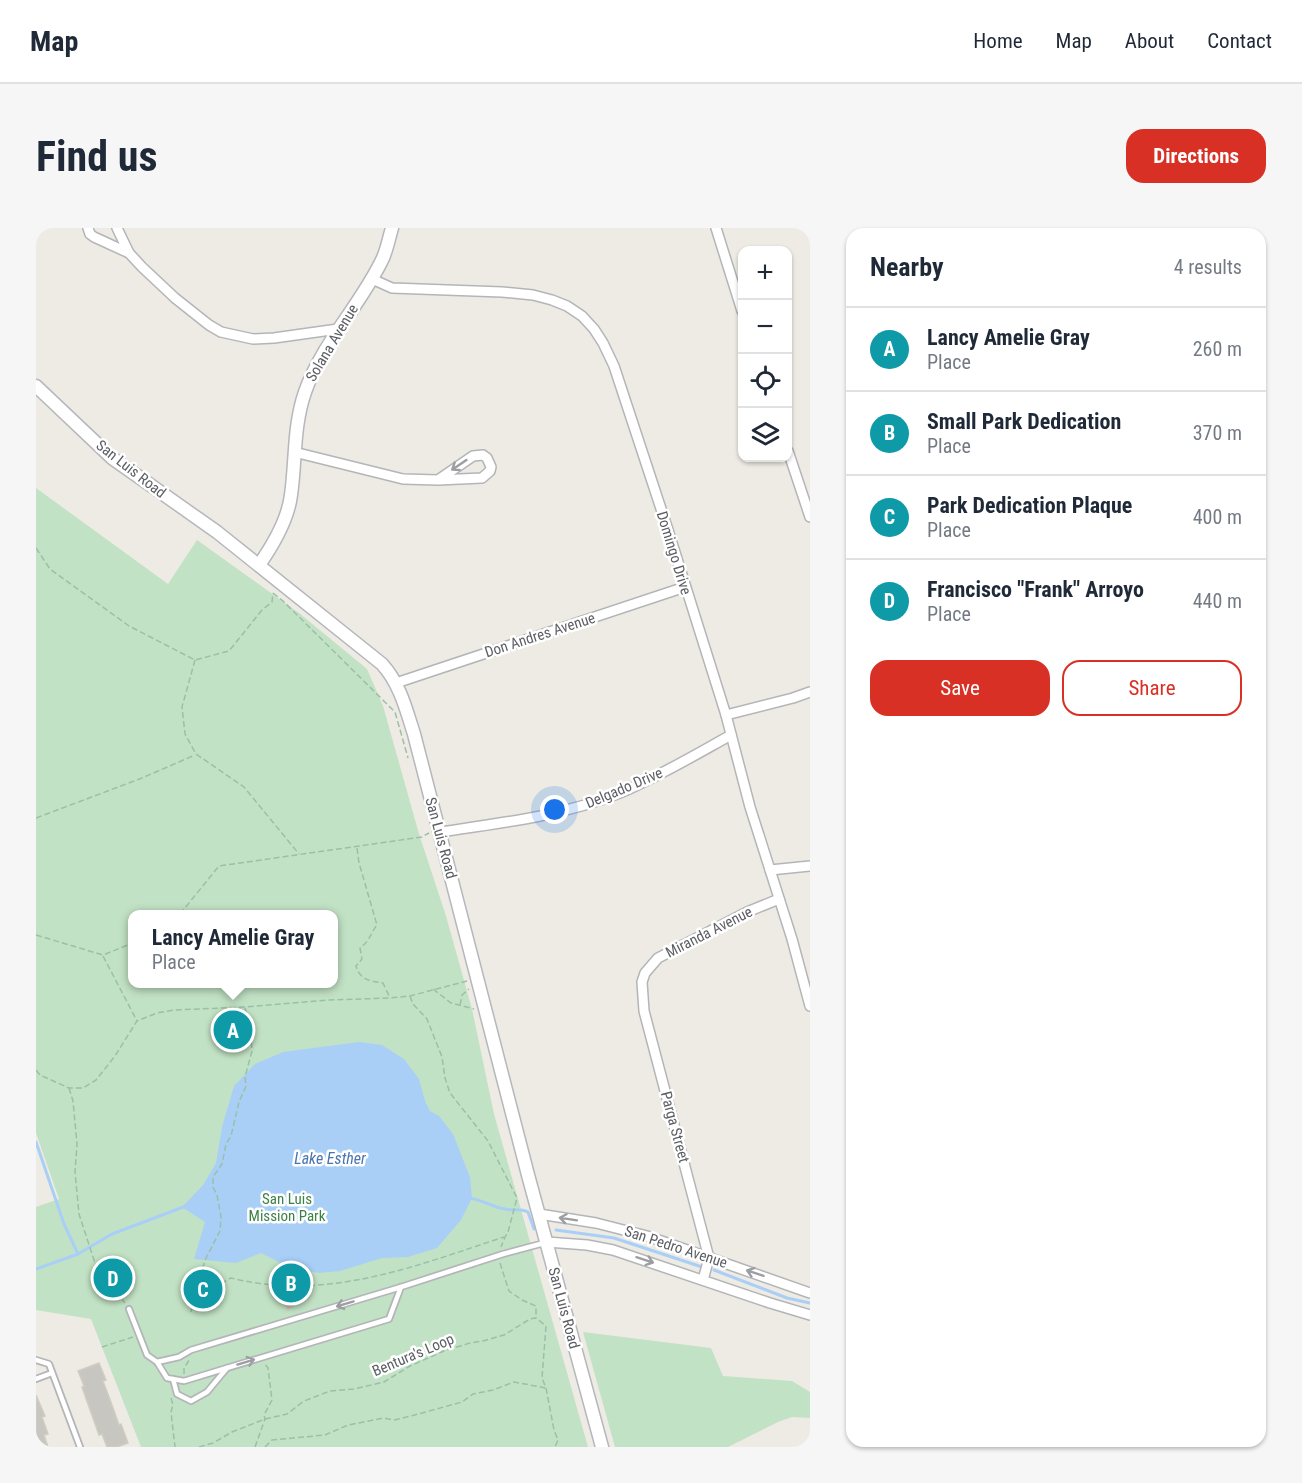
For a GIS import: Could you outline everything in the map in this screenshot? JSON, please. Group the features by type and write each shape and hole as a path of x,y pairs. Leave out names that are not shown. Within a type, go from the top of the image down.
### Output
{"street":[{"path":"88,228 94,237 129,253"},
{"path":"117,228 129,253 142,267 175,298 208,325 221,332 253,339 338,329"},
{"name":"Solana Avenue","path":"259,565 277,535 289,506 298,413 311,375 338,329 372,279 384,256 392,228"},
{"path":"716,228 739,300"},
{"name":"Domingo Drive","path":"372,279 392,288 533,295 567,306 582,316 599,336 614,366 726,715 750,807 792,939 810,1006"},
{"name":"San Luis Road","path":"36,386 118,463 217,532 259,565 382,664 396,683 414,734 435,832 473,979 602,1447"},
{"path":"294,452 403,479 438,480 482,478 491,467 483,455 473,456 438,480"},
{"path":"792,462 810,518"},
{"name":"Don Andres Avenue","path":"396,683 685,587"},
{"path":"726,715 810,692"},
{"name":"Delgado Drive","path":"435,832 524,820 591,803 650,779 731,735"},
{"path":"770,870 810,866"},
{"name":"Miranda Avenue","path":"645,973 658,958 747,912 779,899"},
{"name":"Parga Street","path":"645,973 642,982 644,1011 709,1258 703,1280"},
{"name":"San Pedro Avenue","path":"539,1214 596,1223 647,1236 810,1293"},
{"name":"San Pedro Avenue","path":"547,1242 587,1245 613,1250 810,1316"}],"lane":[{"path":"157,1362 547,1242"},
{"path":"129,1309 147,1355 157,1362 167,1378 184,1381 389,1319 400,1287"},
{"path":"383,1292 396,1300"},
{"path":"36,1360 49,1364 80,1447"},
{"path":"172,1379 177,1394 191,1401 207,1392 227,1368"},
{"path":"36,1379 52,1373"}],"path":[{"path":"36,548 50,569 129,626 195,660 230,651 262,610 272,602 273,593 395,712 408,757"},
{"path":"195,660 182,707 185,734 196,754 244,788 299,854"},
{"path":"36,818 142,778 196,754"},
{"path":"184,910 219,866 422,837 435,832"},
{"path":"357,847 359,863 377,925 368,942 360,948 362,959 356,966 358,974 366,980 383,983 390,998"},
{"path":"36,935 103,956 128,945"},
{"path":"103,956 137,1022"},
{"path":"36,1070 40,1075 69,1088 83,1088 96,1080 137,1022 157,1013 175,1010 410,996 473,979 471,988 462,995 460,1005"},
{"path":"432,989 451,1003 477,1010"},
{"path":"410,996 413,1004 427,1019 442,1057 450,1093 488,1141 517,1198 499,1256 509,1291 536,1306 536,1318 546,1326 542,1378 558,1440 555,1447"},
{"path":"191,1312 196,1287 206,1258 220,1231 221,1217 217,1195 213,1187 213,1177 222,1164 238,1102 246,1086 245,1077 252,1051 245,1006"},
{"path":"69,1088 73,1101 77,1144 75,1172 79,1214 95,1263 108,1275 117,1293 129,1309"},
{"path":"195,1293 209,1290 231,1278 286,1286 352,1282 430,1262 505,1237"},
{"name":"Bentura's Loop","path":"199,1447 265,1419 287,1414 304,1401 330,1391 354,1389 384,1382 410,1366 444,1351 504,1335 530,1319 536,1318"},
{"path":"102,1347 139,1335"},
{"path":"184,1381 184,1368 190,1360 191,1350"},
{"path":"255,1447 265,1419 264,1415 272,1400 268,1368 262,1359"},
{"path":"265,1447 272,1440 326,1435 348,1425 384,1418 394,1420 411,1416 462,1402 473,1394 494,1390 514,1382 546,1388"},
{"path":"169,1394 173,1405"},
{"path":"175,1447 171,1412 178,1397"}],"green space":[{"name":"San Luis Mission Park","path":"36,488 168,584 197,540 299,613 367,669 383,706 419,834 446,916 472,1009 494,1114 588,1447 141,1447 91,1319 36,1310 36,1207 59,1199 36,1133"},
{"path":"583,1332 711,1348 723,1376 792,1381 810,1392 810,1418 792,1417 728,1447 615,1447"}],"water":[{"name":"Lake Esther","path":"359,1042 382,1045 404,1059 419,1079 430,1111 439,1116 453,1134 470,1177 472,1198 461,1220 437,1248 408,1257 382,1258 340,1271 319,1273 289,1267 261,1253 236,1263 194,1259 205,1222 182,1207 203,1185 216,1163 222,1127 234,1086 255,1064 283,1052"}],"building":[{"path":"292,1294 298,1303 288,1310 282,1301"},
{"path":"99,1363 106,1380 103,1381 128,1443 117,1447 107,1447 102,1434 99,1435 78,1371"},
{"path":"36,1395 45,1416 42,1417 48,1434 44,1435 48,1447 36,1447"}],"waterway":[{"path":"36,1142 64,1224 78,1254"},
{"path":"468,1198 508,1210 528,1212 534,1229"},
{"path":"36,1269 78,1254 112,1234 186,1206"},
{"path":"556,1230 614,1238 702,1267"},
{"path":"714,1270 787,1298 810,1303"}],"place":[{"name":"Lancy Amelie Gray","path":"233,1030"},
{"name":"Francisco \"Frank\" Arroyo","path":"113,1278"},
{"name":"Small Park Dedication","path":"291,1283"},
{"name":"Park Dedication Plaque","path":"203,1289"}]}
